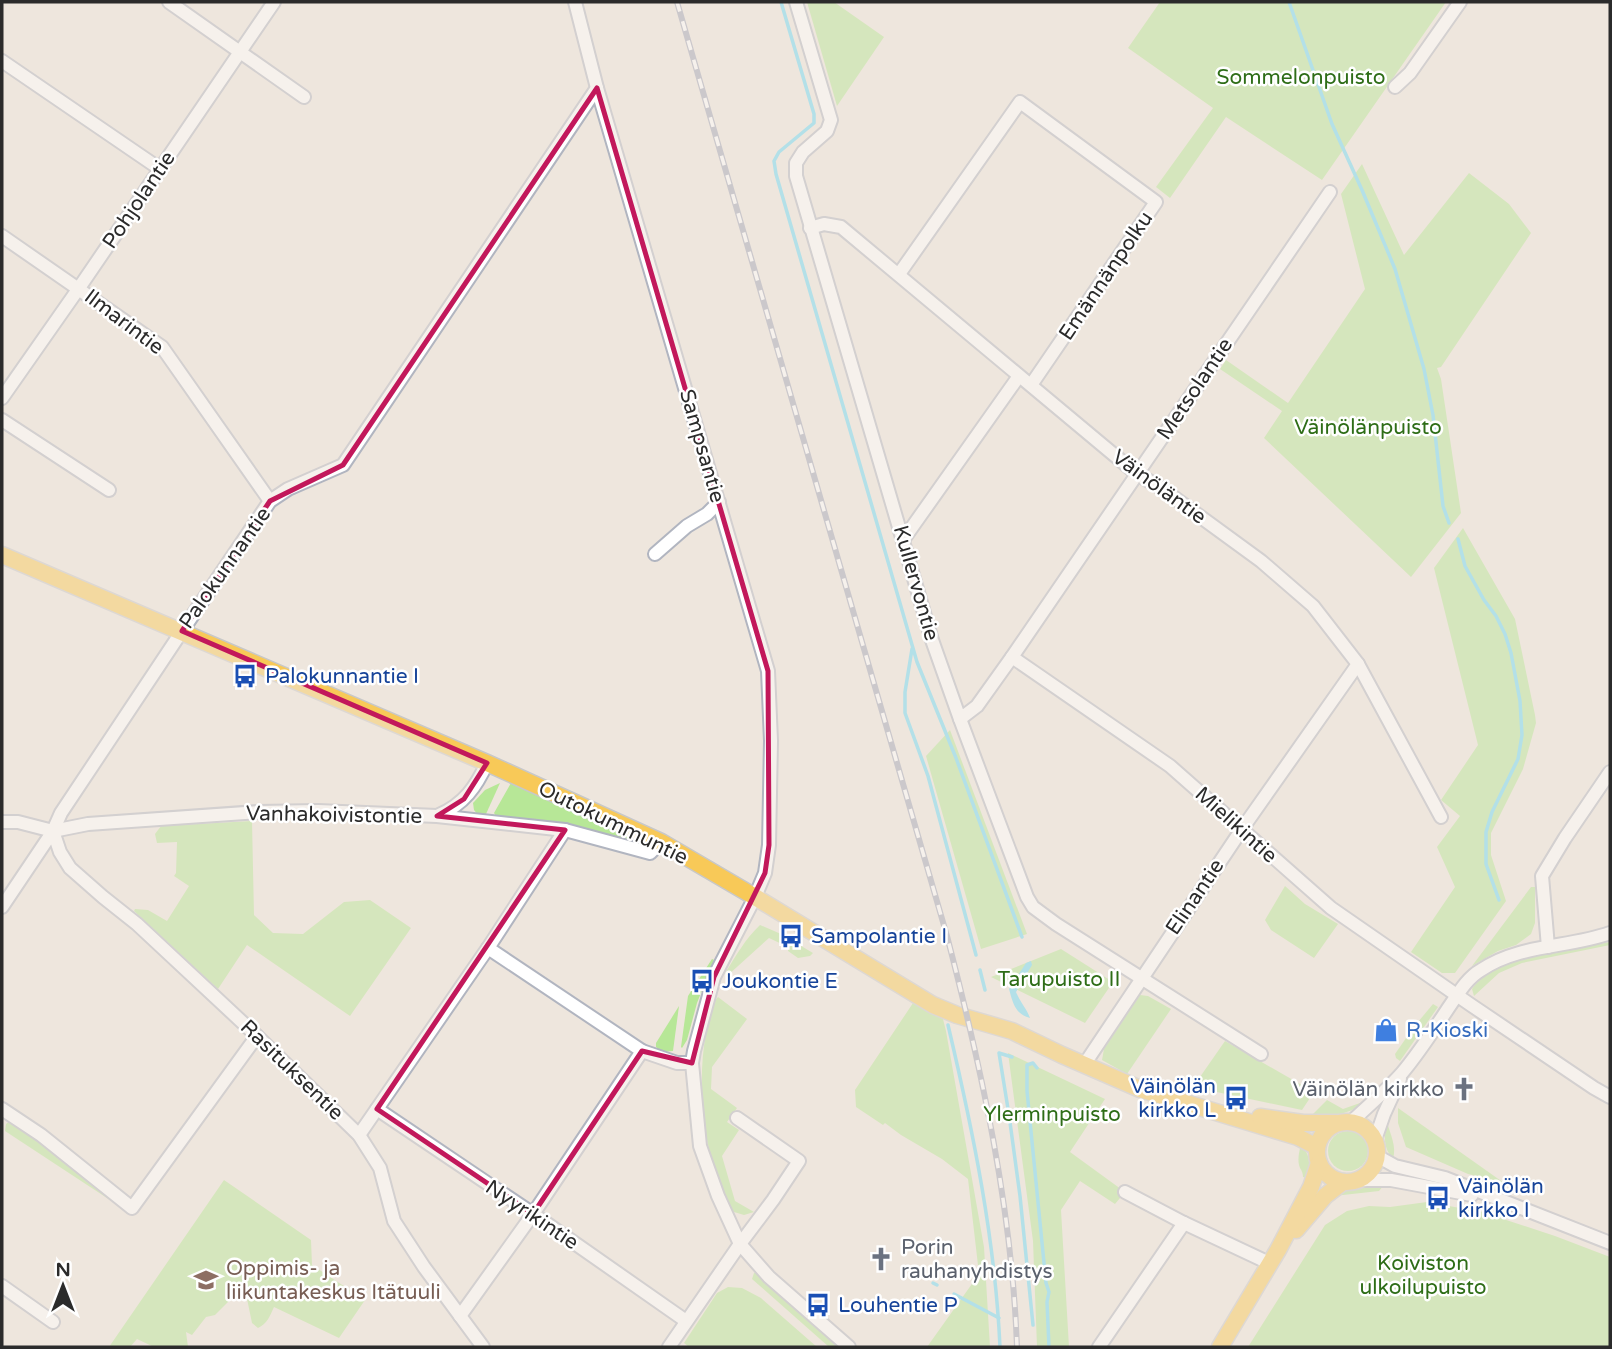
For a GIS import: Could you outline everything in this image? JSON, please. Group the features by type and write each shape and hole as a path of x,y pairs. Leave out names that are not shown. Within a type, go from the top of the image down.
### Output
{"main road":[{"name":"Outokummuntie","path":"2,555 487,763 661,842 933,1005 1012,1031 1140,1089 1298,1137 1318,1155"},
{"name":"Outokummuntie","path":"1213,1110 1303,1123 1343,1122"},
{"path":"1220,1347 1311,1187 1323,1133 1343,1122 1366,1128 1376,1148 1371,1170 1325,1196 1273,1257"},
{"path":"1318,1155 1328,1175 1351,1181"}],"street":[{"path":"169,2 304,97"},
{"name":"Pohjolantie","path":"2,398 274,2"},
{"name":"Sampsantie","path":"575,2 597,88 768,671 771,741 765,873 714,977 692,1063 700,1146 718,1196 740,1244 769,1277 849,1347"},
{"name":"Kullervontie","path":"796,2 831,120 827,131 803,152 796,163 796,176 932,640 1027,897 1033,906 1056,925 1261,1054"},
{"path":"1395,87 1410,73 1460,2"},
{"path":"2,61 160,169"},
{"name":"Palokunnantie","path":"2,907 181,631 270,501 288,489 343,465 597,88"},
{"name":"Emännänpolku","path":"898,274 1020,102 1156,202 1031,385"},
{"name":"Metsolantie","path":"960,719 977,706 1012,657 1330,192"},
{"name":"Väinöläntie","path":"810,228 824,224 841,227 1137,474 1161,488 1261,561 1313,606 1358,664 1441,817"},
{"name":"Ilmarintie","path":"2,236 162,347 270,501"},
{"path":"903,540 1019,376"},
{"path":"2,420 109,490"},
{"path":"655,554 719,502"},
{"name":"Mielikintie","path":"1012,657 1170,766 1331,908 1455,998 1610,1097"},
{"name":"Elinantie","path":"1084,1065 1241,829 1358,664"},
{"path":"437,816 452,810 464,799 478,783 487,763"},
{"path":"1548,947 1542,876 1610,772"},
{"name":"Vanhakoivistontie","path":"2,822 18,822 53,831 88,824 258,812 318,811 437,816 565,830 650,853 661,842"},
{"path":"359,1135 488,948 565,830"},
{"name":"Rasituksentie","path":"53,831 70,868 138,924 359,1135 380,1168 394,1221 483,1347"},
{"path":"1610,933 1595,939 1521,952 1480,970 1470,979 1403,1072 1384,1114 1376,1148 1395,1166 1446,1178 1610,1243"},
{"path":"488,948 642,1051 677,1063 692,1063"},
{"path":"2,1109 41,1135 132,1208 257,1036"},
{"path":"460,1316 533,1214 642,1051"},
{"path":"1343,1122 1403,1072"},
{"name":"Nyyrikintie","path":"377,1109 687,1321"},
{"path":"669,1347 799,1161 737,1118"},
{"path":"1351,1181 1391,1180 1500,1200"},
{"path":"1125,1192 1184,1223 1273,1257"},
{"path":"1099,1347 1184,1223"},
{"path":"2,1286 53,1322"}],"highlighted area":[{"path":"597,88 768,671 769,845 765,873 714,977 692,1063 642,1051 533,1214 377,1109 565,830 437,816 464,799 487,763 182,631 270,501 343,465"}],"green space":[{"path":"807,2 834,2 884,37 837,106"},
{"name":"Sommelonpuisto","path":"1160,2 1446,2 1322,180 1226,117 1170,198 1156,187 1213,108 1128,48"},
{"name":"Väinölänpuisto","path":"1362,164 1404,255 1469,173 1509,204 1531,233 1441,367 1437,368 1441,379 1461,513 1411,577 1264,438 1282,411 1220,369 1226,360 1288,403 1365,289 1341,194"},
{"path":"1463,528 1515,619 1536,723 1523,769 1491,833 1491,855 1506,901 1455,973 1442,973 1411,952 1455,887 1437,847 1460,816 1441,800 1478,745 1434,568"},
{"path":"950,730 1027,934 981,949 926,756"},
{"path":"500,783 486,814 478,815 473,803 485,790"},
{"path":"511,783 641,843 639,846 568,825 496,816 494,813"},
{"path":"252,821 254,915 273,933 303,934 344,902 370,900 411,928 350,1016 247,945 218,989 134,911 148,910 167,921 189,886 174,876 177,842 157,843 155,834 161,826"},
{"path":"1285,886 1305,904 1338,924 1314,958 1271,930 1265,920"},
{"path":"1531,887 1535,887 1535,923 1531,934 1516,945 1498,951 1472,966"},
{"path":"760,925 813,953 798,958 788,951 788,947 769,938 727,976 725,973 737,954"},
{"path":"1610,942 1610,945 1522,963 1499,973 1474,996 1472,989 1498,968 1535,955"},
{"name":"Tarupuisto II","path":"1061,949 1113,982 1085,1023 991,977"},
{"path":"712,959 714,960 682,1048 688,996"},
{"path":"1140,995 1148,996 1171,1009 1127,1074 1102,1060 1104,1049"},
{"path":"718,997 747,1019 712,1067 711,1089 737,1108 727,1122 739,1130 722,1156 735,1201 754,1212 744,1215 734,1212 723,1193 709,1149 702,1101 703,1054 709,1014"},
{"path":"913,1003 943,1019 946,1031 984,1247 990,1347 927,1347 979,1274 968,1179 942,1159 856,1107 855,1090"},
{"path":"1433,1004 1438,1007 1400,1061 1395,1054"},
{"path":"679,1006 673,1051 662,1052 656,1047 656,1043"},
{"path":"1225,1041 1314,1092 1302,1110 1193,1087"},
{"name":"Ylerminpuisto","path":"1008,1053 1105,1099 1070,1152 1125,1192 1115,1204 1080,1181 1061,1210 1069,1347 1037,1347 1033,1241"},
{"path":"1327,1100 1343,1109 1363,1104 1337,1115 1309,1118"},
{"path":"1398,1108 1504,1183 1468,1174 1406,1147 1398,1123"},
{"path":"10,1121 113,1198 110,1200 5,1131 6,1124"},
{"path":"1387,1122 1394,1145 1393,1159 1385,1142"},
{"path":"1348,1131 1362,1137 1368,1151 1362,1165 1348,1171 1334,1165 1328,1151 1334,1137"},
{"path":"1301,1144 1309,1160 1307,1178 1303,1177 1299,1165"},
{"path":"224,1180 311,1240 312,1265 365,1300 339,1338 274,1307 270,1317 258,1328 252,1323 246,1294 238,1292 215,1315 206,1317 192,1335 186,1332 188,1347 154,1347 137,1339 130,1347 109,1347"},
{"path":"1384,1185 1379,1191 1334,1196 1342,1190"},
{"name":"Koiviston ulkoilupuisto","path":"1427,1202 1482,1212 1610,1257 1610,1347 1248,1347 1325,1225 1347,1211 1369,1206 1390,1207"},
{"path":"757,1272 838,1347 829,1347 752,1279"},
{"path":"728,1287 742,1288 761,1298 817,1347 689,1347 684,1343 717,1293"}],"water":[{"path":"1031,961 1032,965 1016,992 1030,1018 1018,1011 1009,989 1026,963"}],"waterway":[{"path":"781,2 814,114 814,123 779,152 774,161 776,174 917,662 956,758 1022,937"},
{"path":"1289,2 1332,124 1395,269 1424,369 1433,415 1443,506 1449,523"},
{"path":"1458,539 1465,566 1505,634 1520,701 1522,735 1518,759 1492,812 1486,832 1486,864 1499,900"},
{"path":"912,649 905,692 905,713 928,776 976,955"},
{"path":"980,970 985,990"},
{"path":"948,1025 982,1185 1000,1347"},
{"path":"1012,1057 999,1053 1020,1196 1033,1325"},
{"path":"1037,1068 1033,1063 1027,1065 1027,1091 1049,1292 1049,1347"},
{"path":"933,1283 937,1285"},
{"path":"954,1294 999,1318"}],"railway":[{"path":"677,2 960,987 1002,1191 1017,1347"}],"place":[{"name":"Palokunnantie I","path":"245,676"},
{"name":"Sampolantie I","path":"791,936"},
{"name":"Joukontie E","path":"702,981"},
{"name":"R-Kioski","path":"1386,1030"},
{"name":"Väinölän kirkko","path":"1464,1089"},
{"name":"Väinölän kirkko L","path":"1236,1098"},
{"name":"Väinölän kirkko I","path":"1438,1198"},
{"name":"Porin rauhanyhdistys","path":"881,1259"},
{"name":"Oppimis- ja liikuntakeskus Itätuuli","path":"206,1280"},
{"name":"Louhentie P","path":"818,1305"}]}
